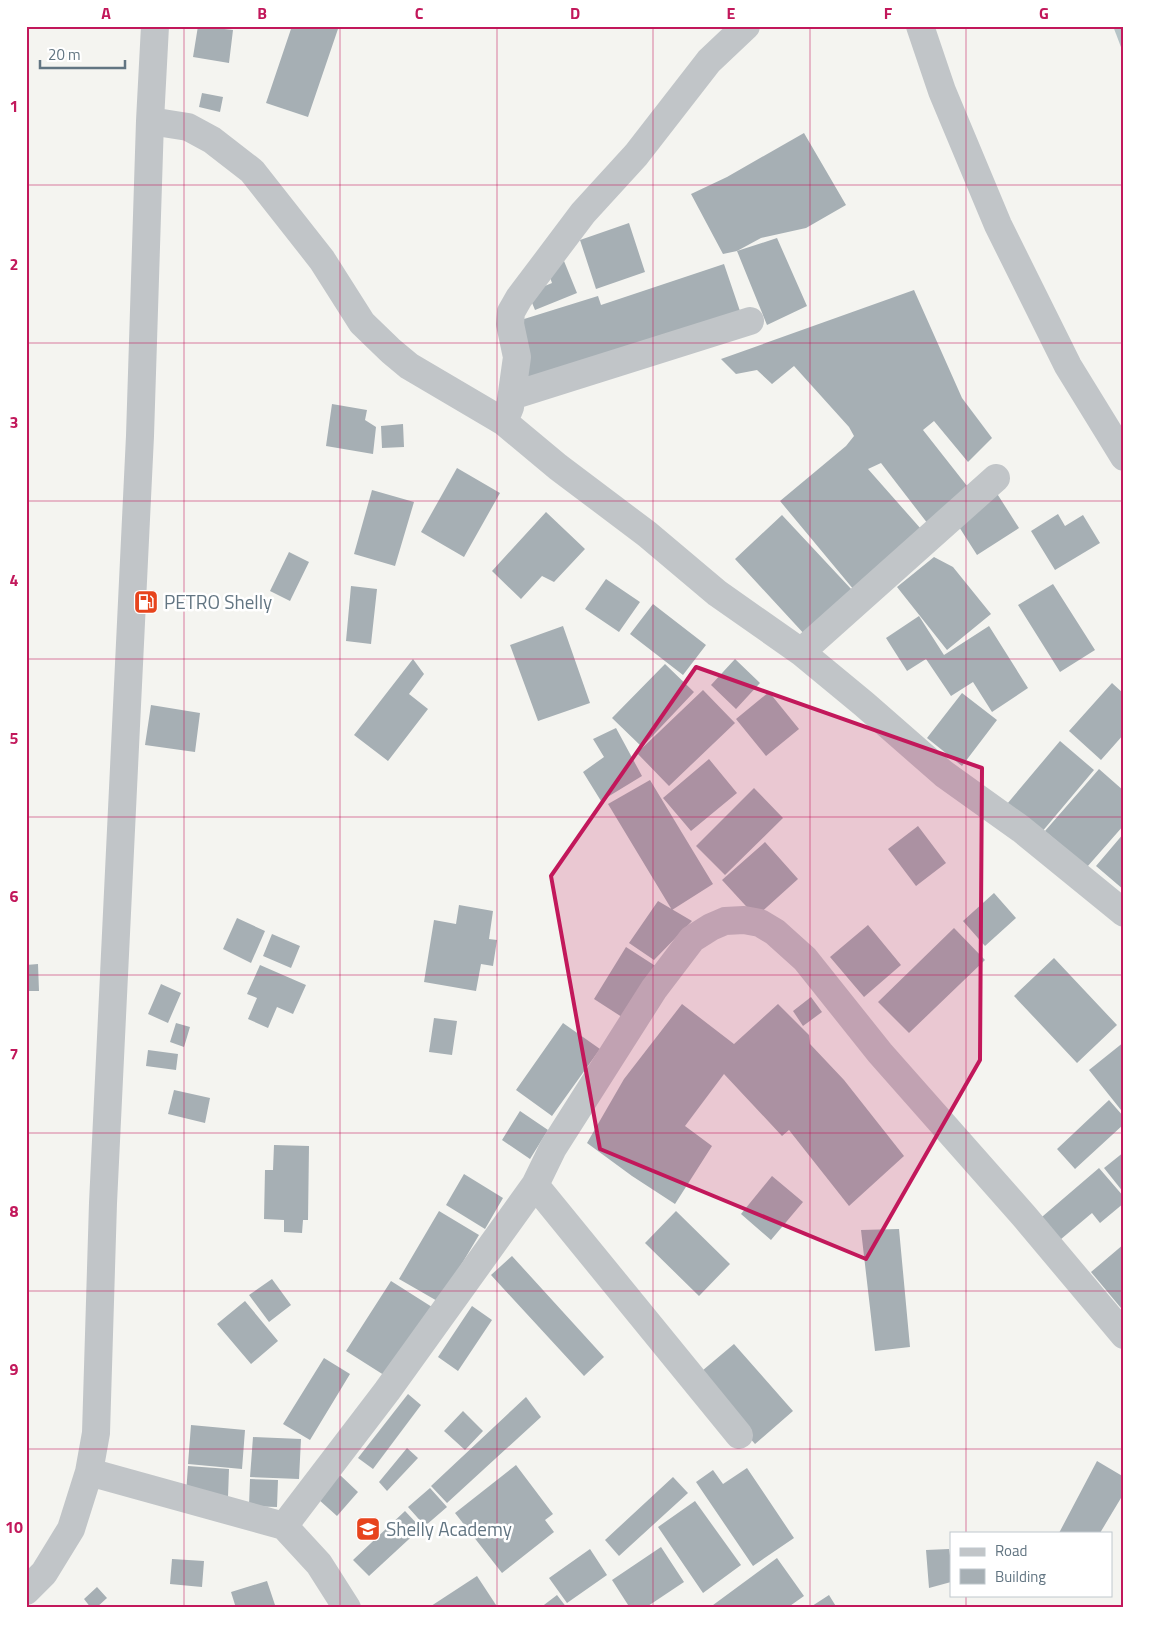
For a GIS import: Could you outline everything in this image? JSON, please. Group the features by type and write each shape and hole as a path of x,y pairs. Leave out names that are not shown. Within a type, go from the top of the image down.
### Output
{"street":[{"path":"26,1591 44,1573 71,1529 89,1472 96,1433 104,1183 140,436 154,26"},
{"path":"504,422 510,407 517,358 510,324 511,312 519,298 583,213 636,154 710,62 746,26"},
{"path":"920,26 942,91 998,225 1068,366 1124,458"},
{"path":"150,121 188,127 212,140 252,171 322,260 362,323 408,366 504,422 558,467 647,534 717,593 801,652 944,774 1022,830 1124,913"},
{"path":"512,396 750,321"},
{"path":"801,652 996,478"},
{"path":"284,1526 387,1391 534,1185 554,1148 654,989 692,940 711,927 725,921 744,920 760,923 775,932 805,959 880,1053 1024,1216 1124,1335"},
{"path":"534,1185 739,1435"},
{"path":"89,1472 284,1526 319,1564 347,1608"}],"highlighted area":[{"path":"696,667 982,768 980,1060 866,1259 600,1149 551,876"}],"shaded area":[{"path":"1113,26 1124,26 1124,55"}],"building":[{"path":"198,26 233,30 229,63 193,57"},
{"path":"292,26 339,26 308,117 266,103"},
{"path":"202,93 223,97 220,112 199,107"},
{"path":"804,133 846,205 806,228 761,238 737,251 723,254 691,194 727,177"},
{"path":"629,223 645,272 596,289 580,240"},
{"path":"777,238 807,306 767,325 737,251"},
{"path":"564,261 577,293 535,310 528,293 552,283 547,269"},
{"path":"724,264 741,314 526,401 505,325 598,296 601,305"},
{"path":"914,290 962,398 992,438 968,462 934,421 923,430 971,491 928,524 881,463 868,469 921,529 854,590 780,501 846,446 854,436 849,427 794,366 772,384 757,370 736,374 721,359"},
{"path":"332,404 367,410 365,420 376,427 373,454 326,446"},
{"path":"403,424 404,447 382,448 381,426"},
{"path":"457,468 500,493 464,557 421,532"},
{"path":"372,490 414,502 395,566 354,554"},
{"path":"996,492 1019,528 977,555 954,519"},
{"path":"546,512 585,549 554,582 542,576 521,599 492,571"},
{"path":"1058,514 1065,526 1083,515 1100,543 1055,570 1031,531"},
{"path":"782,515 853,591 806,636 735,559"},
{"path":"289,552 309,562 290,601 270,591"},
{"path":"934,557 953,567 991,614 947,650 897,587"},
{"path":"606,579 640,602 619,632 585,609"},
{"path":"1053,584 1095,650 1060,672 1018,605"},
{"path":"351,586 377,589 371,644 346,641"},
{"path":"653,604 706,645 683,675 630,634"},
{"path":"919,616 944,655 989,626 1028,688 992,712 973,682 951,696 926,659 907,671 886,638"},
{"path":"563,626 590,703 538,721 510,645"},
{"path":"413,659 424,674 409,694 428,709 388,761 354,735"},
{"path":"735,659 760,683 736,709 711,685"},
{"path":"665,664 694,692 642,747 612,718"},
{"path":"1112,683 1124,694 1124,734 1101,760 1069,731"},
{"path":"703,690 735,723 669,786 637,753"},
{"path":"769,692 799,729 766,756 736,719"},
{"path":"962,693 997,720 962,766 927,738"},
{"path":"151,705 200,713 195,752 145,745"},
{"path":"616,728 642,776 601,801 583,772 604,757 593,739"},
{"path":"1060,741 1094,770 1041,833 1007,804"},
{"path":"709,759 737,793 691,831 663,798"},
{"path":"1099,769 1124,791 1124,825 1087,867 1045,831"},
{"path":"650,780 713,884 672,910 608,804"},
{"path":"754,788 783,818 725,875 696,846"},
{"path":"918,826 946,863 916,886 888,849"},
{"path":"1124,833 1124,890 1096,866"},
{"path":"765,842 798,879 756,917 722,880"},
{"path":"994,893 1016,918 985,946 963,921"},
{"path":"658,901 692,921 654,960 629,943"},
{"path":"459,905 493,911 489,939 497,940 493,966 481,964 476,991 424,982 434,920 456,924"},
{"path":"237,918 265,931 251,963 223,949"},
{"path":"868,925 901,965 864,997 830,957"},
{"path":"954,928 985,960 909,1033 878,1002"},
{"path":"272,934 300,946 291,968 263,956"},
{"path":"626,947 657,967 625,1019 594,999"},
{"path":"1054,958 1117,1025 1077,1063 1014,996"},
{"path":"38,964 39,991 26,991 26,965"},
{"path":"260,965 306,985 293,1014 277,1007 268,1028 248,1019 257,998 247,994"},
{"path":"161,984 181,993 168,1023 148,1014"},
{"path":"811,997 822,1012 803,1026 793,1011"},
{"path":"682,1004 734,1044 778,1004 809,1035 810,1044 844,1080 904,1156 849,1206 789,1130 782,1136 724,1074 685,1126 712,1146 675,1204 632,1176 587,1143 624,1079"},
{"path":"434,1018 457,1021 452,1055 429,1052"},
{"path":"176,1023 190,1027 184,1047 170,1042"},
{"path":"563,1023 600,1049 552,1116 516,1090"},
{"path":"1124,1042 1124,1108 1121,1110 1089,1070"},
{"path":"148,1050 178,1054 176,1070 146,1066"},
{"path":"174,1090 210,1098 205,1123 168,1114"},
{"path":"1109,1100 1124,1117 1124,1124 1075,1169 1057,1149"},
{"path":"520,1111 548,1130 530,1159 502,1140"},
{"path":"274,1145 309,1146 308,1220 303,1220 302,1233 284,1232 284,1220 264,1219 265,1170 273,1170"},
{"path":"1124,1152 1124,1193 1104,1168"},
{"path":"1099,1168 1124,1197 1124,1203 1100,1223 1092,1213 1054,1245 1036,1222"},
{"path":"464,1174 503,1198 485,1229 446,1205"},
{"path":"772,1176 803,1202 771,1240 741,1214"},
{"path":"439,1211 479,1235 439,1302 399,1279"},
{"path":"676,1211 730,1264 699,1296 645,1243"},
{"path":"899,1229 910,1347 875,1351 861,1230"},
{"path":"1124,1244 1124,1306 1121,1308 1091,1272"},
{"path":"512,1256 604,1357 584,1376 491,1275"},
{"path":"272,1279 291,1305 269,1322 249,1295"},
{"path":"391,1281 432,1307 387,1377 346,1351"},
{"path":"245,1301 278,1341 251,1364 217,1324"},
{"path":"472,1306 492,1320 458,1371 438,1357"},
{"path":"734,1344 793,1411 755,1444 696,1376"},
{"path":"324,1358 350,1374 310,1440 283,1424"},
{"path":"408,1394 421,1405 373,1469 358,1458"},
{"path":"526,1397 541,1417 447,1503 431,1486"},
{"path":"463,1411 483,1431 465,1450 444,1431"},
{"path":"191,1425 245,1430 242,1469 188,1464"},
{"path":"253,1437 301,1439 299,1479 250,1477"},
{"path":"407,1448 418,1458 387,1491 379,1482"},
{"path":"1097,1461 1124,1477 1124,1493 1101,1532 1060,1532"},
{"path":"516,1465 553,1514 545,1520 554,1532 502,1573 455,1513"},
{"path":"188,1466 229,1469 228,1497 186,1494"},
{"path":"747,1468 794,1538 753,1566 696,1482 713,1470 723,1484"},
{"path":"340,1475 358,1492 337,1516 318,1499"},
{"path":"673,1477 688,1493 619,1556 605,1540"},
{"path":"250,1479 278,1480 277,1507 249,1506"},
{"path":"430,1488 447,1507 425,1526 408,1507"},
{"path":"695,1501 741,1565 703,1593 658,1527"},
{"path":"405,1511 421,1528 369,1576 353,1560"},
{"path":"661,1547 684,1582 645,1608 630,1608 612,1580"},
{"path":"590,1549 607,1575 567,1603 549,1578"},
{"path":"949,1549 950,1582 929,1588 926,1550"},
{"path":"777,1558 804,1596 787,1608 709,1608"},
{"path":"172,1559 204,1561 202,1587 170,1584"},
{"path":"477,1576 498,1608 428,1608"},
{"path":"267,1581 276,1608 236,1608 231,1592"},
{"path":"97,1587 107,1598 96,1608 91,1608 84,1599"},
{"path":"557,1595 567,1608 540,1608"},
{"path":"829,1595 837,1608 809,1608"}],"place":[{"name":"PETRO Shelly","path":"146,602"},
{"name":"Shelly Academy","path":"368,1529"}]}
